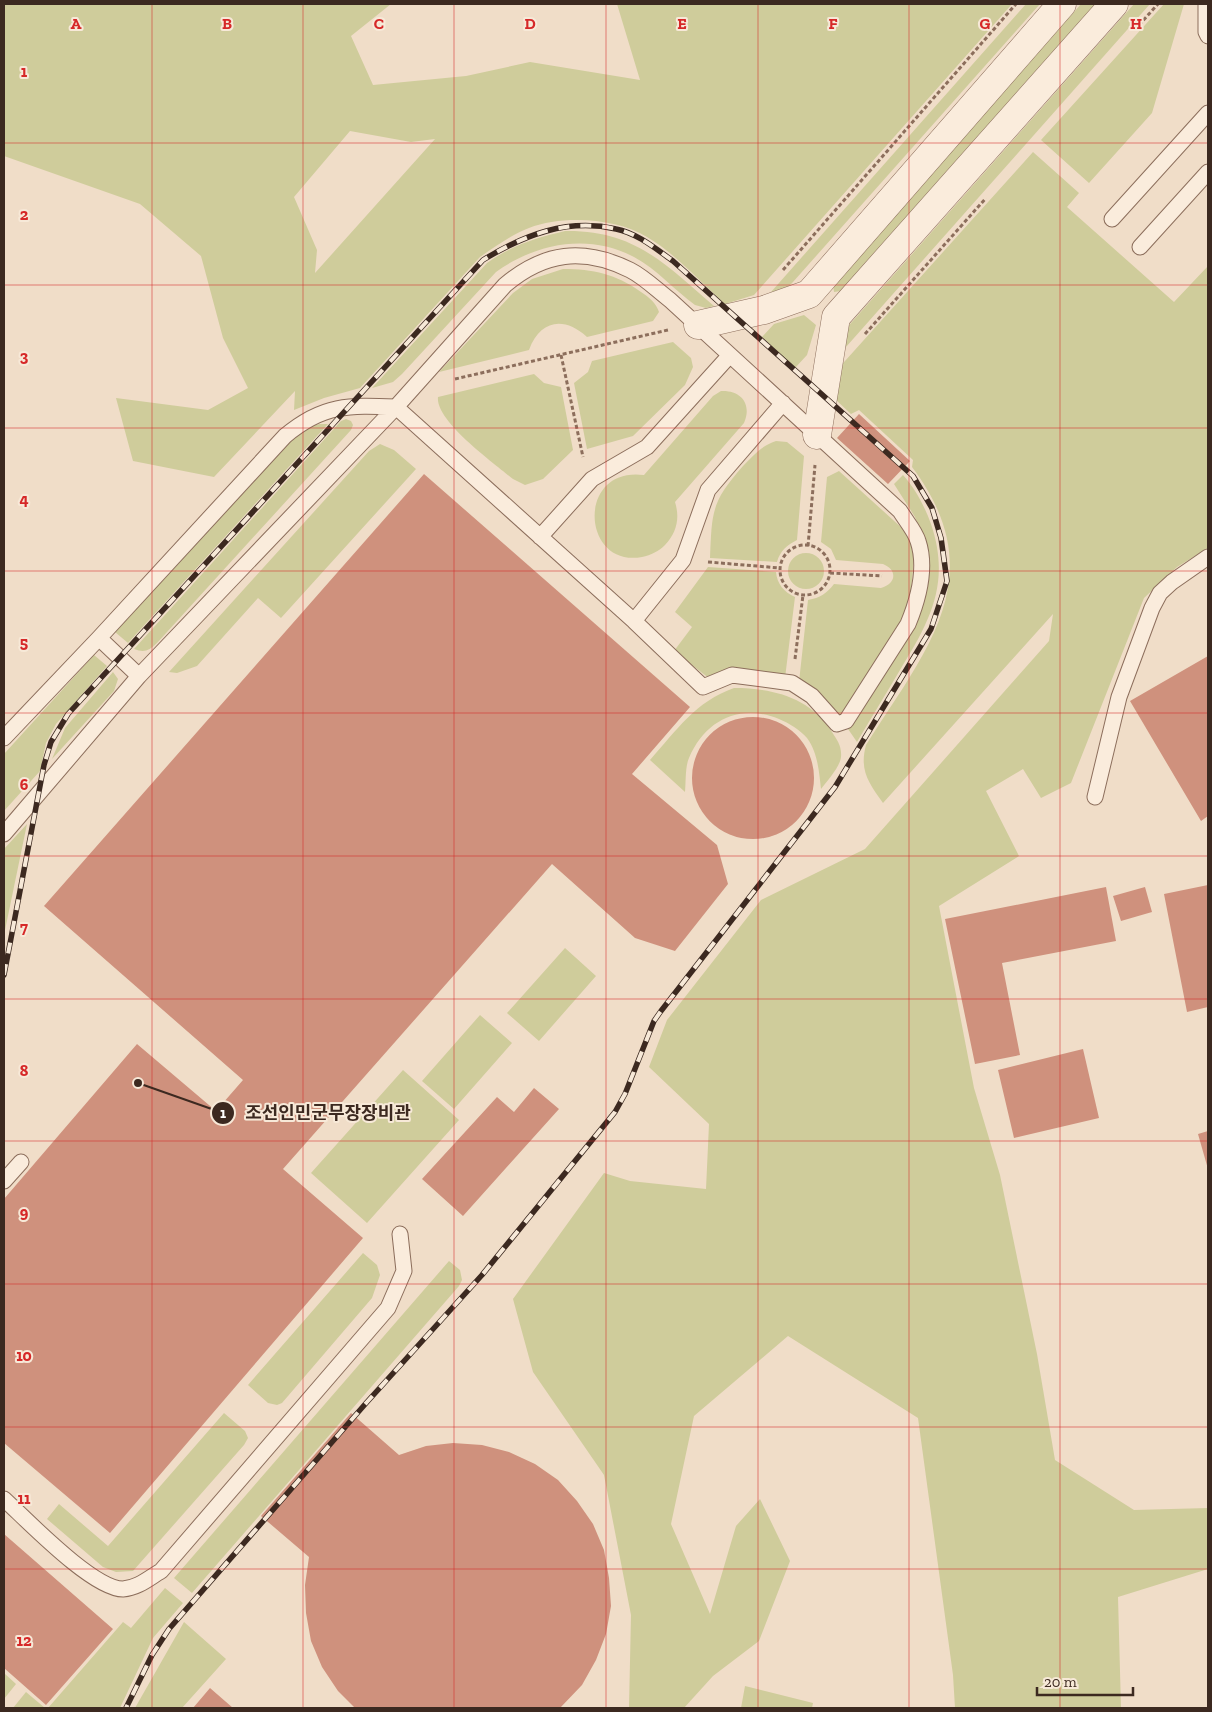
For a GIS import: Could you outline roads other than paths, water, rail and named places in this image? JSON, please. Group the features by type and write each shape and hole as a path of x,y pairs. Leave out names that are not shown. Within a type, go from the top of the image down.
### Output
{"street":[{"path":"698,326 764,310 809,294 1062,4"},
{"path":"817,435 836,317 1114,4"},
{"path":"809,294 836,317"}],"lane":[{"path":"1206,4 1206,32 1208,36"},
{"path":"1112,219 1208,113"},
{"path":"1140,247 1208,172"},
{"path":"4,738 285,436 304,420 351,405 396,407 634,621 703,687 732,675 792,683 812,696 837,724 846,722 908,624 915,607 921,576 918,540 900,512 670,300 631,271 588,256 566,256 539,262 524,269 505,285 396,407 139,676 4,834"},
{"path":"540,537 592,479 647,447 730,355"},
{"path":"634,621 683,560 708,490 783,403"},
{"path":"1095,797 1118,697 1152,608 1160,593 1172,582 1208,558"},
{"path":"99,638 139,676"},
{"path":"4,1181 21,1162"},
{"path":"4,1499 85,1571 109,1587 135,1587 161,1571 388,1308 404,1271 400,1234"}],"railway":[{"path":"4,975 44,765 51,742 68,714 483,260 498,251 530,236 563,227 598,226 616,229 646,242 673,261 913,476 932,508 941,538 947,581 931,629 835,787 654,1021 625,1094 615,1112 482,1275 367,1402 169,1629 152,1655 126,1708"}],"place":[{"name":"조선인민군무장장비관","path":"138,1083"}]}
